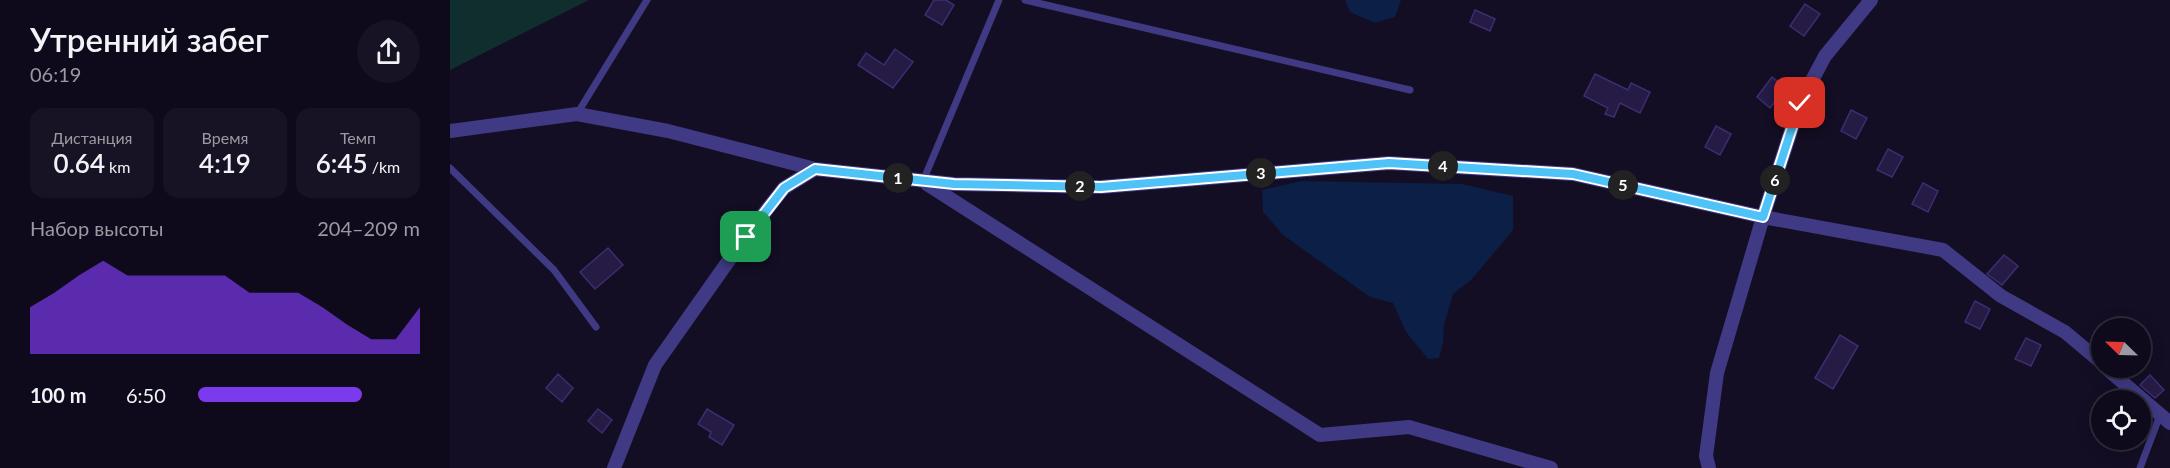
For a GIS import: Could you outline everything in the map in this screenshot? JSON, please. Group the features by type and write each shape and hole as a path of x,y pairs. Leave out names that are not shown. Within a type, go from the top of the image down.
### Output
{"street":[{"path":"1709,468 1706,456 1717,373 1763,217 1800,103 1825,56 1871,0"},
{"path":"450,131 577,114 668,131 815,169 954,184 1101,187 1389,163 1573,174 1763,217 1943,250 2001,296 2064,332 2091,354"},
{"path":"614,468 655,365 746,237 784,188 815,169"},
{"path":"923,181 1320,435 1409,427 1551,468"},
{"path":"2118,378 2165,418"}],"lane":[{"path":"577,114 646,0"},
{"path":"923,181 999,0"},
{"path":"1025,0 1410,90"},
{"path":"450,168 554,270 596,327"},
{"path":"2140,468 2165,418"}],"green space":[{"path":"450,0 589,0 450,70"}],"water":[{"path":"1345,0 1401,0 1395,17 1375,23 1350,12"},
{"path":"1301,181 1462,184 1513,196 1513,230 1471,280 1453,294 1444,325 1439,358 1428,359 1406,332 1393,303 1370,297 1283,235 1263,212 1262,190"}],"building":[{"path":"934,0 946,0 954,5 942,25 925,15"},
{"path":"1805,4 1820,14 1804,36 1790,26"},
{"path":"1475,10 1495,19 1490,31 1470,22"},
{"path":"895,49 913,62 893,88 858,65 866,53 884,65"},
{"path":"1595,74 1628,90 1631,83 1650,92 1640,113 1620,103 1614,117 1605,114 1608,108 1584,96"},
{"path":"1772,77 1786,88 1770,108 1757,97"},
{"path":"1851,110 1867,118 1856,139 1841,131"},
{"path":"1716,126 1731,134 1720,155 1705,147"},
{"path":"1888,149 1903,157 1892,177 1877,170"},
{"path":"1923,183 1938,191 1928,212 1912,204"},
{"path":"608,248 623,265 595,289 580,272"},
{"path":"2004,255 2018,266 2002,285 1987,274"},
{"path":"1975,301 1990,309 1980,329 1965,322"},
{"path":"1840,335 1858,346 1833,389 1815,378"},
{"path":"2026,338 2041,345 2031,366 2015,359"},
{"path":"558,374 573,388 562,402 546,388"},
{"path":"2151,376 2164,390 2155,398 2151,395 2151,390 2146,390 2140,385"},
{"path":"598,409 612,420 602,433 588,421"},
{"path":"707,409 734,425 722,445 709,437 711,432 698,424"}],"route":[{"path":"746,237 784,188 815,169 954,184 1101,187 1389,163 1573,174 1763,217 1800,103"}]}
